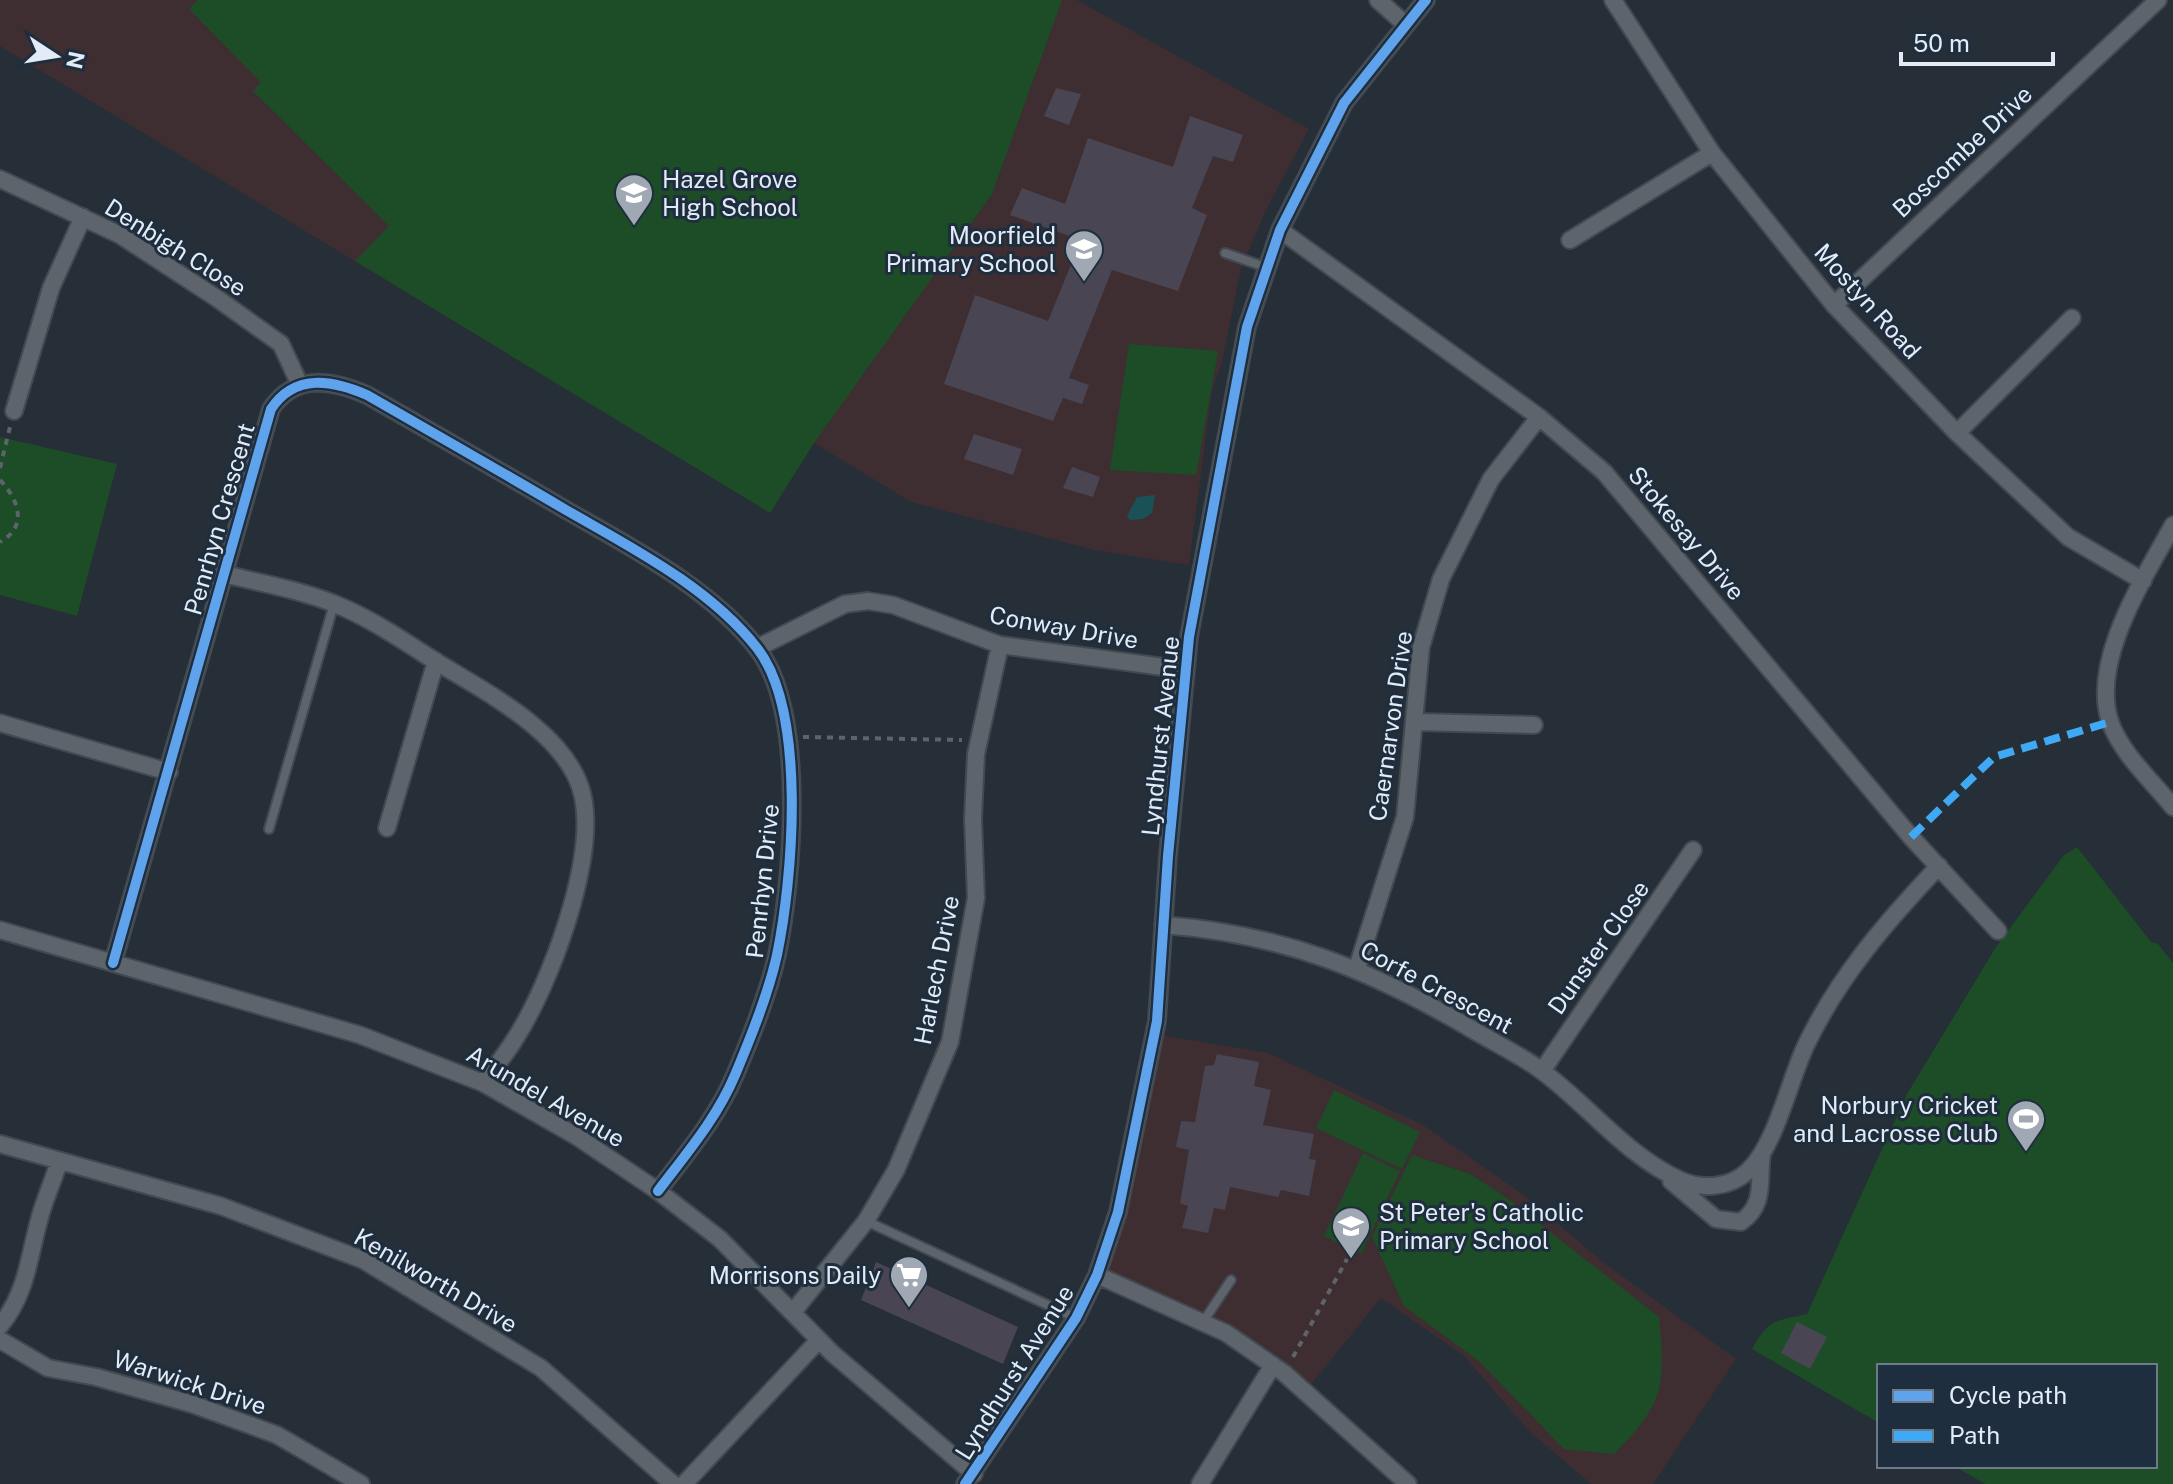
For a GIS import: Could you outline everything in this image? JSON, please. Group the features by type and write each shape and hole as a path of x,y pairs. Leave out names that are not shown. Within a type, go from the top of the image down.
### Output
{"street":[{"path":"1378,0 1405,24"},
{"name":"Lyndhurst Avenue","path":"969,1479 1076,1318 1097,1275 1118,1212 1147,1084 1157,1021 1186,670 1213,499 1247,327 1280,230 1344,103 1426,0"},
{"name":"Mostyn Road","path":"1613,0 1712,153 1834,305 1957,433 2068,537 2143,581"},
{"name":"Boscombe Drive","path":"1834,305 2158,0"},
{"path":"1570,240 1712,153"},
{"name":"Denbigh Close","path":"0,179 120,235 281,344 300,385"},
{"path":"14,411 51,288 83,217"},
{"name":"Stokesay Drive","path":"1280,230 1539,417 1604,472 1939,866 1998,931"},
{"path":"1957,433 2072,318"},
{"path":"300,385 313,381 340,384 381,402 682,581 757,648"},
{"name":"Penrhyn Crescent","path":"113,963 271,409 279,397 300,385"},
{"name":"Caernarvon Drive","path":"1357,968 1405,817 1417,722 1421,647 1441,579 1491,479 1539,417"},
{"path":"2173,525 2143,581 2105,673 2110,722 2118,739 2173,807"},
{"path":"224,574 334,603 381,625 530,722 570,766 583,796 586,837 579,882 559,940 517,1037 483,1083"},
{"name":"Conway Drive","path":"757,648 845,604 868,601 893,605 1000,645 1186,670"},
{"name":"Harlech Drive","path":"793,1312 866,1221 896,1170 950,1042 976,898 973,819 979,740 1000,645"},
{"name":"Penrhyn Drive","path":"658,1191 708,1124 734,1077 769,982 784,902 793,776 789,737 775,679 757,648"},
{"path":"387,828 436,661"},
{"path":"1417,722 1534,725"},
{"path":"0,723 169,772"},
{"name":"Dunster Close","path":"1542,1071 1693,850"},
{"name":"Corfe Crescent","path":"1654,1166 1683,1182 1713,1187 1734,1181 1749,1170 1763,1149 1806,1044 1830,1003 1875,933 1939,866"},
{"name":"Corfe Crescent","path":"1163,925 1253,935 1357,968 1441,1012 1542,1071 1716,1219 1741,1222 1753,1214 1761,1199 1759,1171 1763,1149"},
{"name":"Arundel Avenue","path":"0,930 360,1035 483,1083 576,1136 658,1191 720,1239 819,1340 969,1479"},
{"name":"Kenilworth Drive","path":"0,1144 221,1206 363,1260 541,1368 673,1484"},
{"path":"0,1326 14,1309 27,1275 41,1211 59,1162"},
{"path":"1097,1275 1203,1322 1279,1369 1408,1484"},
{"name":"Warwick Drive","path":"0,1340 48,1368 96,1377 192,1404 277,1435 361,1484"},
{"path":"684,1484 819,1340"},
{"path":"1200,1484 1279,1369"}],"lane":[{"path":"1225,253 1268,268"},
{"path":"269,829 334,603"},
{"path":"866,1221 1076,1318"},
{"path":"1203,1322 1231,1280"}],"path":[{"path":"0,468 14,411"},
{"path":"0,480 17,500 19,518 11,535 0,542"},
{"path":"789,737 979,740"},
{"path":"1279,1369 1347,1259"}],"shaded area":[{"name":"Hazel Grove High School","path":"0,0 1077,0 1309,129 1267,208 1241,269 1222,362 1212,390 1189,565 1094,550 911,502 814,443 770,513 0,46"},
{"name":"St Peter's Catholic Primary School","path":"1155,1034 1268,1053 1423,1125 1524,1195 1604,1263 1736,1359 1653,1484 1591,1484 1530,1432 1464,1356 1381,1298 1305,1392 1226,1333 1097,1275"}],"green space":[{"name":"Hazel Grove High School","path":"198,0 1062,0 992,194 814,443 770,513 355,261 389,226 253,91 261,82 189,9"},
{"path":"1129,344 1218,351 1196,475 1110,470"},
{"path":"0,437 117,464 77,616 0,595"},
{"name":"Norbury Cricket and Lacrosse Club","path":"2077,847 2151,942 2158,944 2173,963 2173,1484 1985,1484 1957,1468 2157,1468 2157,1364 1877,1364 1877,1422 1752,1349 1764,1331 1775,1322 1807,1314 1907,1094 1996,947 2064,855"},
{"path":"1334,1090 1420,1132 1402,1169 1316,1128"},
{"path":"1363,1153 1400,1171 1361,1254 1324,1236"},
{"path":"1412,1155 1470,1174 1504,1196 1659,1317 1662,1360 1658,1393 1643,1421 1614,1454 1564,1449 1480,1362 1404,1306 1372,1237"}],"water":[{"path":"1155,495 1152,513 1143,519 1130,520 1127,516 1137,497"}],"building":[{"path":"1056,88 1081,94 1069,125 1044,116"},
{"path":"1190,116 1243,135 1233,162 1213,156 1192,208 1207,215 1178,291 1112,270 1069,378 1089,385 1082,404 1063,398 1053,421 944,384 975,295 1048,321 1081,240 1010,215 1022,188 1065,204 1088,138 1173,167"},
{"path":"974,434 1022,449 1013,475 964,459"},
{"path":"1072,467 1100,477 1093,497 1063,488"},
{"path":"1217,1054 1259,1062 1254,1086 1271,1090 1263,1125 1314,1134 1309,1159 1316,1160 1309,1196 1281,1190 1278,1197 1230,1187 1225,1210 1214,1208 1208,1233 1182,1228 1188,1206 1180,1203 1189,1150 1176,1147 1181,1121 1195,1122 1205,1066 1214,1065"},
{"path":"876,1262 1018,1327 1003,1364 861,1300"},
{"path":"1797,1322 1827,1337 1810,1369 1781,1353"}],"marked path":[{"path":"1911,837 1994,757 2110,722"}],"cycle path":[{"path":"965,1484 1076,1318 1097,1275 1118,1212 1157,1021 1168,856 1189,637 1247,327 1280,230 1344,103 1426,0"},
{"path":"113,963 271,409 291,390 315,383 328,383 367,395 668,570 738,626 757,648 773,676 790,753 792,797 788,884 777,955 759,1016 728,1091 658,1191"}],"place":[{"name":"Hazel Grove High School","path":"634,227"},
{"name":"Moorfield Primary School","path":"1084,283"},
{"name":"Norbury Cricket and Lacrosse Club","path":"2026,1153"},
{"name":"St Peter's Catholic Primary School","path":"1351,1260"},
{"name":"Morrisons Daily","path":"909,1309"}]}
